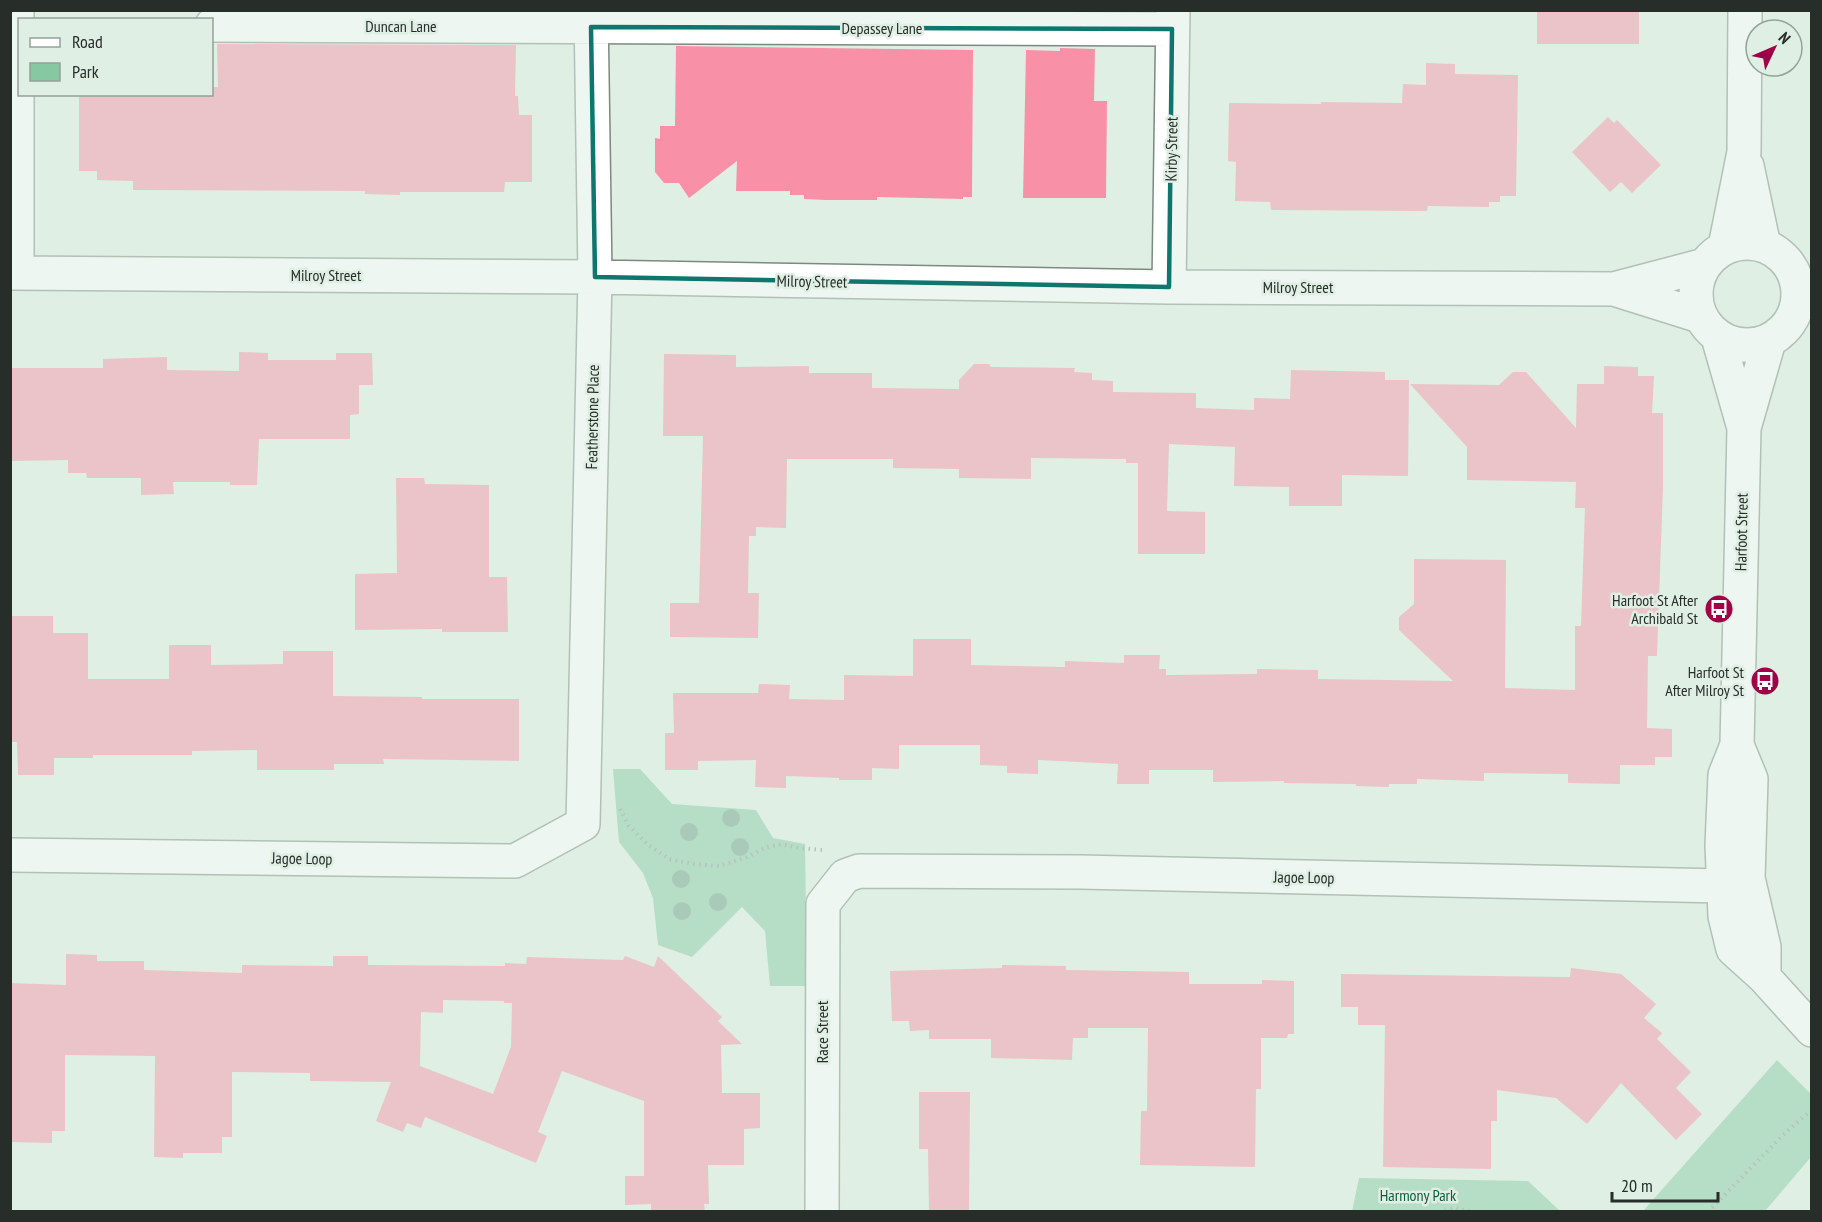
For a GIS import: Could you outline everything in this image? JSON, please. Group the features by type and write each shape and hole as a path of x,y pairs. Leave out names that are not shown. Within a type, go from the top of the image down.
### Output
{"street":[{"path":"1745,10 1744,152 1764,246"},
{"path":"14,273 18,19"},
{"name":"Depassey Lane","path":"591,19 1172,20"},
{"name":"Duncan Lane","path":"213,25 591,19"},
{"name":"Featherstone Place","path":"583,824 595,278 591,19"},
{"name":"Kirby Street","path":"1169,287 1172,20"},
{"path":"1715,256 1744,243 1764,246 1776,252 1802,274 1797,284 1798,298 1790,326 1757,345 1743,346 1730,343 1709,326 1696,303 1695,290 1698,276 1715,256 1744,152"},
{"name":"Milroy Street","path":"14,273 595,278 1169,287 1614,289 1715,256"},
{"name":"Milroy Street","path":"1614,289 1709,326"},
{"name":"Harfoot Street","path":"1709,326 1743,428 1737,745 1725,775 1722,845 1736,882 1725,916 1733,949 1764,977 1812,1030"},
{"name":"Harfoot Street","path":"1743,428 1790,326"},
{"name":"Jagoe Loop","path":"10,855 515,861 583,824"},
{"name":"Jagoe Loop","path":"859,871 1736,882"},
{"name":"Race Street","path":"822,1212 823,904 845,876 859,871"}],"path":[{"path":"619,808 629,826 647,844 669,859 693,864 719,866 747,857 766,847 781,844 799,848 832,850"},
{"path":"1708,1212 1782,1137 1812,1112"},
{"path":"1439,1212 1454,1208 1473,1212"}],"highlighted area":[{"path":"591,27 1172,29 1169,287 595,277"}],"green space":[{"path":"613,769 640,769 672,804 756,810 773,838 805,844 807,986 770,986 765,931 742,907 692,957 658,945 653,898 643,873 619,842"},
{"path":"1777,1060 1811,1094 1811,1157 1765,1211 1643,1211"},
{"name":"Harmony Park","path":"1359,1178 1528,1181 1560,1211 1352,1211"}],"building":[{"path":"1537,10 1639,10 1639,44 1537,44"},
{"path":"217,44 516,45 515,96 518,96 519,115 532,115 532,182 505,182 504,192 400,192 400,195 365,194 365,191 133,190 133,181 97,180 97,171 79,171 79,96 213,96 213,87 218,87"},
{"path":"676,46 973,50 972,197 963,197 963,199 877,197 877,200 826,200 804,199 804,195 790,195 790,191 736,191 737,161 689,198 679,183 664,183 655,172 655,138 660,139 660,126 675,126"},
{"path":"1060,48 1095,49 1094,101 1107,101 1106,198 1023,198 1026,50 1060,51"},
{"path":"1426,63 1455,64 1455,74 1518,75 1516,196 1500,196 1500,202 1489,202 1489,207 1428,206 1427,211 1271,210 1270,202 1235,201 1236,162 1228,161 1229,103 1402,103 1403,84 1426,85"},
{"path":"1608,117 1614,123 1617,120 1661,165 1632,193 1621,182 1610,192 1572,152"},
{"path":"239,352 268,353 268,360 336,360 336,353 372,353 373,385 359,385 359,414 350,415 350,439 259,439 257,485 230,485 230,482 173,482 174,494 141,495 141,478 87,478 86,473 68,473 68,460 10,461 10,368 103,368 103,359 167,357 167,370 239,371"},
{"path":"664,354 736,355 736,367 809,366 809,373 872,373 872,388 959,389 959,380 974,364 989,364 991,367 1075,368 1074,372 1092,373 1092,380 1113,381 1113,392 1196,393 1196,408 1254,410 1254,398 1290,399 1291,370 1385,372 1385,380 1409,380 1408,476 1342,475 1342,506 1289,506 1289,487 1234,486 1235,447 1169,444 1167,511 1205,512 1205,554 1138,554 1138,463 1126,463 1126,459 1031,458 1031,479 959,478 959,469 893,468 893,459 787,459 786,528 756,527 756,536 749,536 748,593 759,593 758,638 670,637 670,603 699,603 703,436 663,436"},
{"path":"1604,366 1638,367 1638,376 1654,376 1652,413 1663,413 1663,487 1657,656 1648,656 1647,728 1672,729 1672,757 1655,757 1655,765 1620,765 1620,784 1568,783 1568,774 1484,773 1484,781 1417,779 1417,784 1389,784 1389,787 1284,783 1284,781 1213,782 1213,770 1149,770 1149,784 1117,784 1118,764 1038,760 1038,774 1007,773 1007,766 980,765 980,745 899,745 899,769 872,768 872,780 786,776 786,788 755,787 756,760 698,761 698,770 665,770 665,733 674,733 673,693 758,693 759,684 790,685 789,699 844,700 844,675 913,676 913,639 971,639 971,665 1065,667 1065,661 1124,663 1124,655 1160,655 1159,669 1166,669 1166,675 1257,674 1257,669 1318,670 1318,679 1453,681 1399,630 1399,617 1414,604 1414,559 1506,560 1505,688 1575,690 1575,626 1581,626 1585,508 1575,508 1576,482 1467,480 1467,447 1410,384 1499,385 1513,372 1526,372 1576,428 1577,384 1604,384"},
{"path":"396,478 424,478 425,484 489,485 489,577 507,577 508,632 442,632 442,629 355,630 355,574 397,573"},
{"path":"10,616 53,616 53,633 88,633 88,679 169,679 169,645 211,645 211,665 283,664 283,651 333,651 333,696 519,699 519,761 383,759 384,764 334,764 334,770 257,770 257,750 192,751 192,755 93,755 93,758 54,758 54,775 18,775 17,742 10,742"},
{"path":"66,954 97,955 97,961 144,961 144,970 242,973 242,965 333,966 333,956 368,956 368,965 505,966 505,963 526,964 527,957 623,960 625,956 654,967 658,956 722,1017 718,1021 742,1044 721,1045 722,1093 760,1093 760,1128 744,1129 744,1165 708,1165 709,1204 704,1204 705,1212 651,1212 651,1204 625,1205 625,1176 644,1176 644,1101 562,1071 538,1132 547,1136 536,1163 425,1117 421,1128 407,1123 403,1132 376,1121 391,1082 310,1081 310,1073 232,1072 232,1137 222,1137 222,1153 183,1153 183,1158 154,1157 155,1056 65,1055 65,1131 52,1131 52,1143 10,1142 10,983 66,985","holes":["443,1000 504,1001 504,1003 512,1003 511,1047 493,1094 420,1066 421,1012 443,1013"]},
{"path":"1002,965 1066,966 1066,970 1189,972 1189,984 1262,984 1262,980 1294,981 1294,1034 1288,1034 1287,1038 1261,1038 1261,1089 1256,1089 1255,1167 1140,1165 1141,1111 1147,1111 1148,1028 1088,1028 1088,1038 1073,1038 1072,1060 991,1058 991,1039 929,1039 929,1030 910,1031 909,1021 892,1021 890,971 1002,968"},
{"path":"1571,968 1621,974 1656,1004 1644,1018 1662,1033 1657,1039 1691,1072 1676,1088 1702,1114 1676,1140 1621,1083 1587,1124 1556,1098 1497,1090 1497,1121 1491,1121 1491,1169 1383,1167 1385,1025 1358,1025 1358,1007 1341,1007 1341,974 1570,977"},
{"path":"919,1092 970,1092 969,1212 929,1212 928,1149 919,1149"}],"place":[{"name":"Harfoot St After Archibald St","path":"1719,609"},
{"name":"Harfoot St After Milroy St","path":"1765,681"}]}
